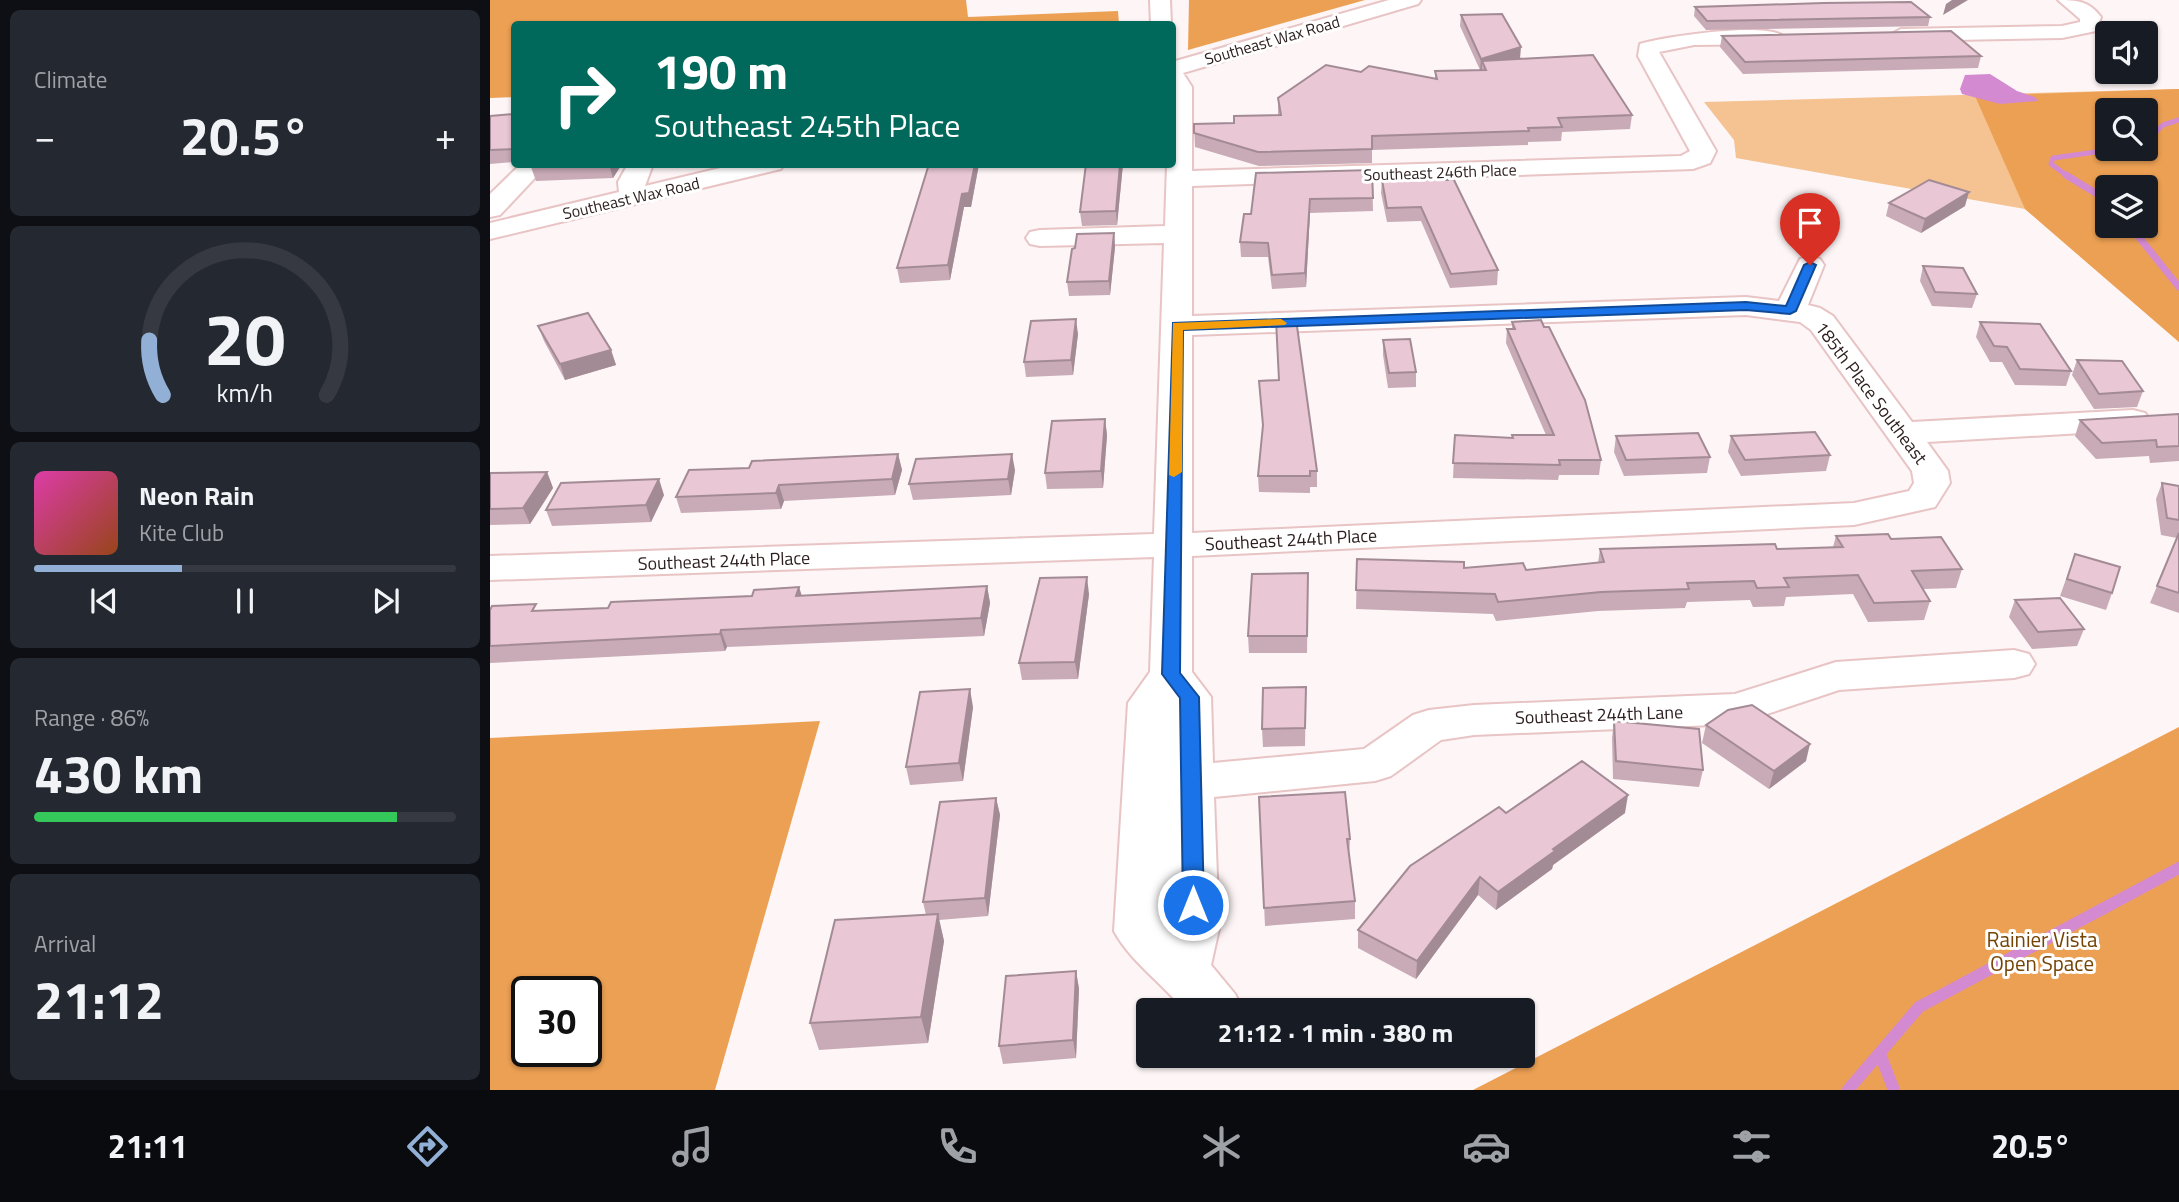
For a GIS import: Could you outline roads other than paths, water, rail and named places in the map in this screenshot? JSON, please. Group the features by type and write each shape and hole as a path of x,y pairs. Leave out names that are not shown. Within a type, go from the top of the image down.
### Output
{"street":[{"path":"1160,0 1161,21"},
{"name":"Southeast Wax Road","path":"1176,70 1411,0"},
{"path":"1885,35 2062,32 2089,27 2091,16 2068,0"},
{"name":"Southeast 246th Place","path":"1180,179 1684,164 1701,158 1703,151 1648,56 1648,49 1661,43 1791,37"},
{"path":"1176,78 1181,87 1171,674 1150,703 1140,932 1183,970 1206,998"},
{"path":"490,209 532,168"},
{"path":"633,197 631,182 640,168"},
{"name":"Southeast Wax Road","path":"490,231 755,168"},
{"path":"1040,238 1179,234"},
{"path":"1790,311 1810,265"},
{"name":"185th Place Southeast","path":"1177,326 1746,306 1809,314 1822,323 1930,471 1932,483 1922,499"},
{"path":"1902,433 2163,418"},
{"name":"Southeast 244th Place","path":"490,568 1173,545 1854,514 1922,499"},
{"name":"Southeast 244th Lane","path":"1192,782 1375,764 1429,726 1474,720 1737,709 1836,676 2014,664"},
{"path":"1171,674 1189,697 1193,929 1183,970"}],"waterway":[{"path":"2158,130 2163,125 2179,120"},
{"path":"2067,176 2051,164 2053,158 2095,152"},
{"path":"2067,176 2095,193"},
{"path":"2140,238 2179,287"},
{"path":"1848,1090 1919,1007 2179,868"},
{"path":"1880,1054 1894,1090"}],"park label":[{"name":"Rainier Vista Open Space","path":"2042,952"}]}
